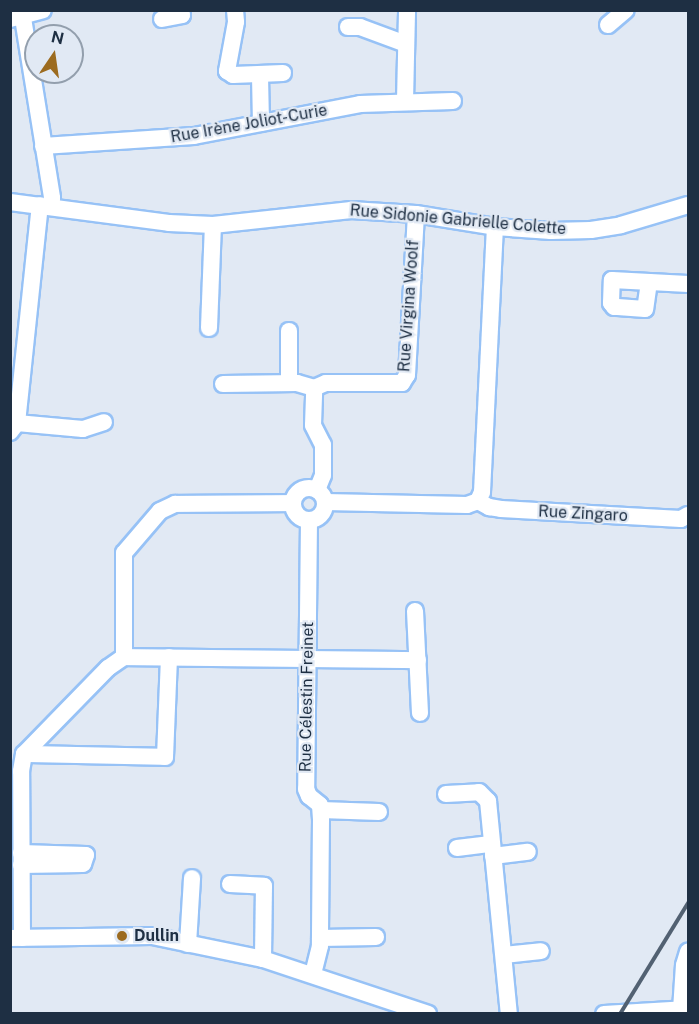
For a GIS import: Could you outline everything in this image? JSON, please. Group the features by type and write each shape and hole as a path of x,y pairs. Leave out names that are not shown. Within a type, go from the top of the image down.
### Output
{"street":[{"path":"43,10 17,19 44,146 52,198 46,205 14,427 83,429 104,422"},
{"path":"162,19 182,15 181,10"},
{"path":"235,10 236,22 227,71 233,75 260,76 284,73"},
{"path":"405,101 407,10"},
{"path":"608,25 626,10"},
{"path":"348,27 360,27 406,44"},
{"path":"260,76 261,123"},
{"name":"Rue Irène Joliot-Curie","path":"44,146 194,136 360,104 453,101"},
{"name":"Rue Sidonie Gabrielle Colette","path":"10,202 169,223 213,225 351,210 416,214 495,227 551,231 591,230 652,218 688,205"},
{"name":"Rue Virgina Woolf","path":"314,388 326,383 402,382 407,375 416,214"},
{"path":"209,328 213,225"},
{"path":"293,503 301,490 321,496 467,505 478,501 482,492 495,227"},
{"path":"649,282 688,284"},
{"path":"289,331 289,383"},
{"path":"223,384 289,383 314,388 313,425 323,445 319,516 309,520 297,515 293,503"},
{"name":"Rue Zingaro","path":"478,501 501,509 681,519 688,515"},
{"path":"124,657 124,553 160,510 175,504 293,503"},
{"name":"Rue Célestin Freinet","path":"309,520 306,789 321,810"},
{"path":"415,611 420,713"},
{"path":"418,660 124,657 108,668 24,754 16,785 21,859 16,938 152,936 263,959 428,1014"},
{"path":"24,754 165,757 169,657"},
{"path":"446,794 484,794 488,801 509,1014"},
{"path":"313,974 320,938 321,810 379,812"},
{"path":"457,848 528,852"},
{"path":"188,944 192,878"},
{"path":"230,884 264,886 263,959"},
{"path":"320,938 376,937"},
{"path":"504,955 541,951"},
{"path":"604,1014 681,1011 684,965 688,952"}],"railway":[{"path":"620,1014 688,903"}],"place":[{"name":"Dullin","path":"122,936"}]}
